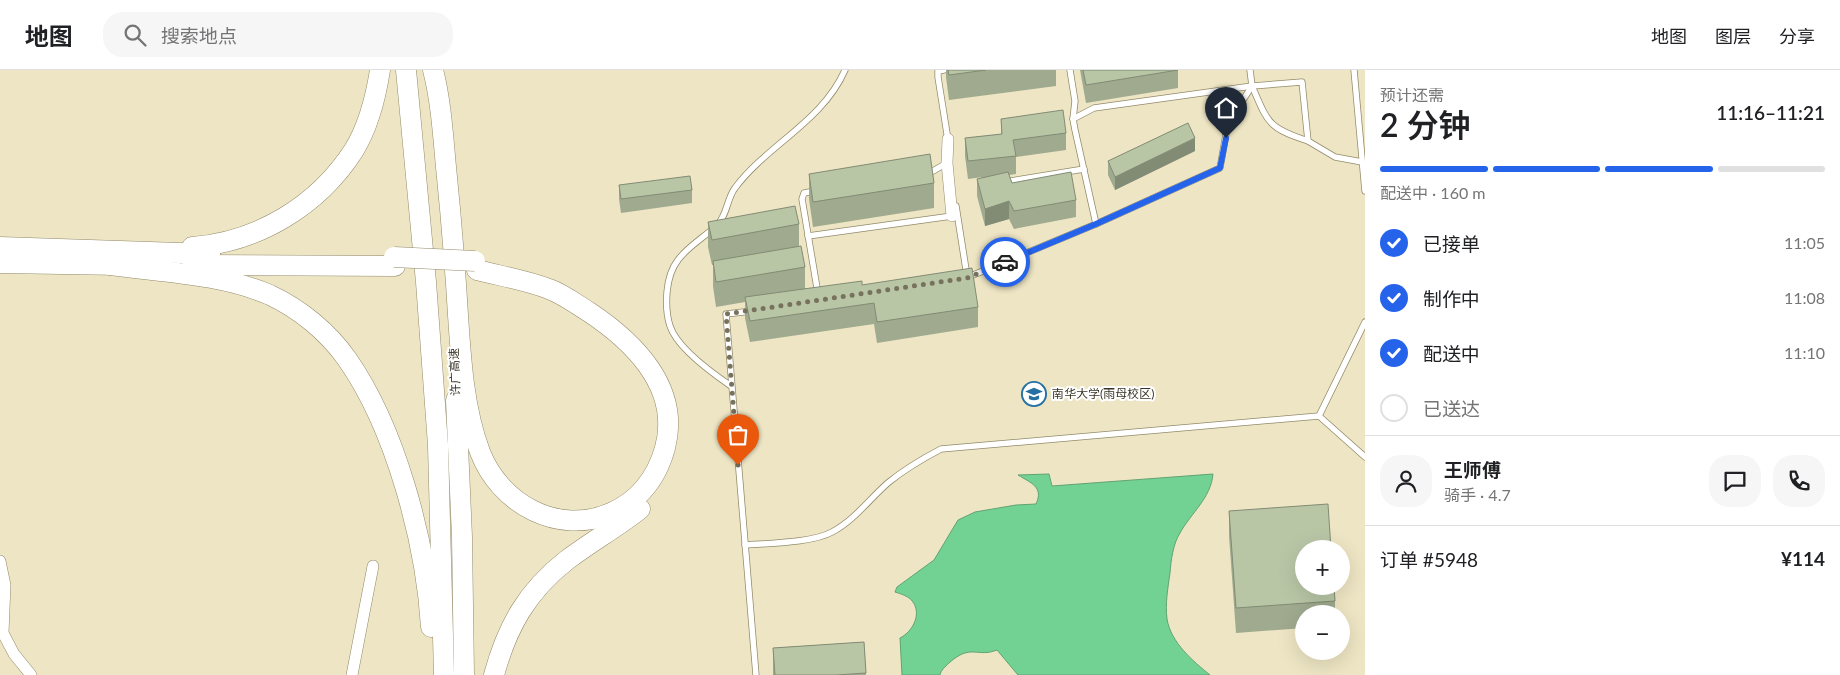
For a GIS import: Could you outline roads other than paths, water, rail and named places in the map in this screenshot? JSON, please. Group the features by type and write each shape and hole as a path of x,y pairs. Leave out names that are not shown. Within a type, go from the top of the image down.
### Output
{"highway":[{"path":"133,253 200,247 244,236 283,220 316,196 337,174 355,148 368,118 380,70"},
{"name":"许广高速","path":"406,70 426,282 438,445 444,675"},
{"name":"许广高速","path":"427,70 454,336 462,537 464,675"},
{"path":"433,70 444,140 462,364 471,422 480,453 492,478 511,497 530,510 550,518 573,522 596,520 616,511 636,497 652,482 661,463 666,444 668,420 664,397 657,378 638,351 609,325 578,305 549,289 476,266"},
{"path":"0,247 476,266 538,276 581,296 615,319 648,350 663,371 673,392 677,416 677,440 664,480 646,504 567,561 540,585 515,618 501,649 494,675"},
{"path":"0,263 110,265 394,262"},
{"path":"110,265 223,280 269,295 300,312 325,333 347,358 364,386 377,414 406,490 420,541 430,611 434,675"}],"street":[{"path":"948,139 947,163 952,216"},
{"path":"0,560 5,585 2,633 14,654 31,675"},
{"path":"352,675 373,566"}],"lane":[{"path":"731,386 691,353 670,327 665,308 670,275 678,260 688,249 719,223 733,189 752,168 825,103 845,70"},
{"path":"944,70 938,71 938,77 967,278"},
{"path":"1070,70 1075,101 1073,119 1096,224"},
{"path":"1250,70 1252,86 1267,119 1276,129 1308,141 1335,157 1362,162"},
{"path":"1354,70 1365,191"},
{"path":"1073,119 1094,108 1252,86 1302,82 1308,141"},
{"path":"959,279 967,278 1096,224 1220,168 1228,123 1252,86"},
{"path":"915,174 933,172 947,163"},
{"path":"1002,182 1084,169"},
{"path":"820,300 802,199 804,193 822,190"},
{"path":"808,236 952,216"},
{"path":"803,259 812,257"},
{"path":"756,675 726,314 764,309"},
{"path":"1320,416 1365,322"},
{"path":"745,545 800,540 831,533 853,518 888,483 917,461 940,449 1320,416 1365,458"}],"place":[{"name":"南华大学(雨母校区)","path":"1034,394"}]}
